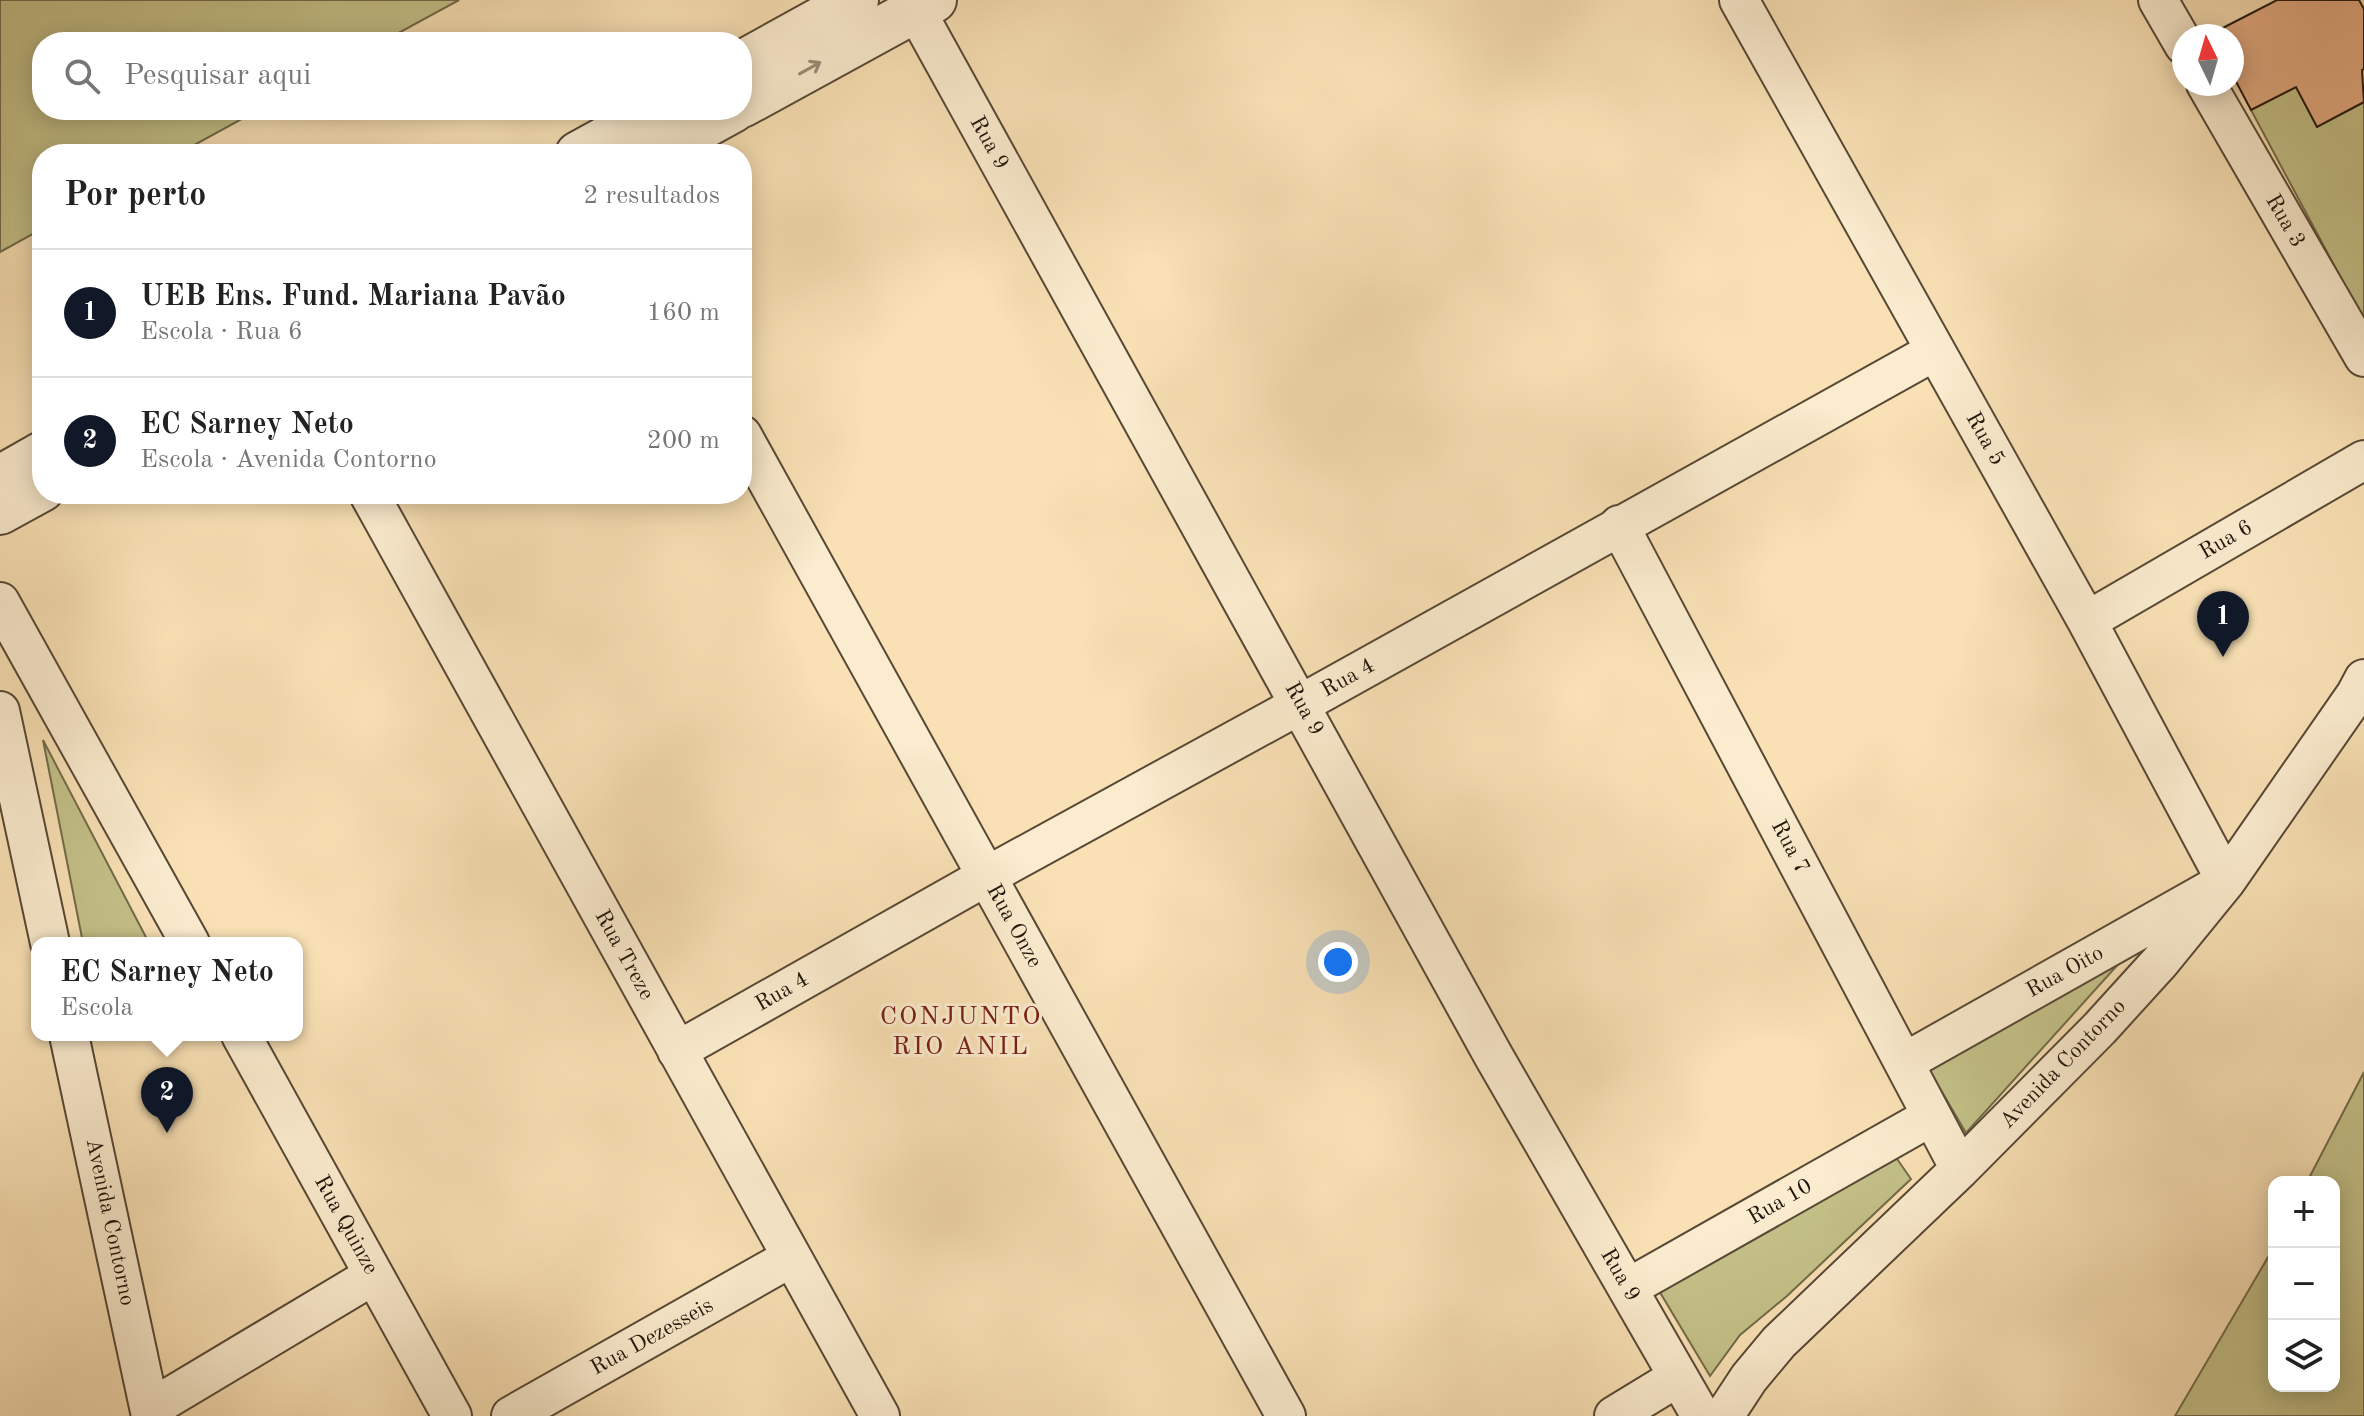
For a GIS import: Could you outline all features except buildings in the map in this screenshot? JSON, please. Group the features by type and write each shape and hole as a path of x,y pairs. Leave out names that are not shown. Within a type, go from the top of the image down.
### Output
{"street":[{"path":"752,57 856,0"},
{"name":"Rua 5","path":"1739,0 2087,621 2226,881"},
{"path":"752,99 920,3"},
{"name":"Rua 9","path":"920,3 1493,1055 1701,1416"},
{"path":"2167,3 2176,24"},
{"name":"Rua 3","path":"2213,96 2364,357"},
{"path":"599,144 641,120"},
{"path":"671,144 715,120"},
{"name":"Rua 4","path":"677,1051 1935,351"},
{"name":"Rua Onze","path":"752,453 1286,1416"},
{"path":"0,478 32,460"},
{"name":"Rua 6","path":"2087,621 2364,460"},
{"path":"0,512 32,494"},
{"name":"Rua Treze","path":"375,504 880,1416"},
{"name":"Rua 7","path":"1619,525 1960,1169"},
{"path":"0,602 187,937"},
{"name":"Avenida Contorno","path":"1724,1416 1749,1378 1779,1342 1960,1169 2100,1028 2160,962 2226,881 2364,679"},
{"path":"0,711 49,937"},
{"name":"Rua Oito","path":"1905,1062 2226,881"},
{"name":"Avenida Contorno","path":"70,1041 150,1413 197,1402 374,1275"},
{"name":"Rua Quinze","path":"244,1041 452,1416"},
{"name":"Rua 10","path":"1628,1288 1932,1116"},
{"name":"Rua Dezesseis","path":"511,1416 792,1257"},
{"path":"1614,1416 1678,1377"}],"shaded area":[{"path":"0,0 459,0 400,32 32,32 32,120 240,120 196,144 32,144 32,234 0,252"},
{"path":"2296,87 2317,127 2364,102 2364,321 2251,110"},
{"path":"43,740 146,937 82,937"},
{"path":"2131,950 1966,1133 1928,1068"},
{"path":"2364,1072 2364,1416 2175,1416 2268,1257 2268,1392 2340,1392 2340,1176 2310,1176"},
{"path":"1895,1156 1911,1179 1787,1296 1740,1335 1710,1376 1658,1289"}],"place":[{"name":"UEB Ens. Fund. Mariana Pavão","path":"2223,657"},
{"name":"EC Sarney Neto","path":"167,1133"}],"district":[{"name":"CONJUNTO RIO ANIL","path":"961,1032"}]}
